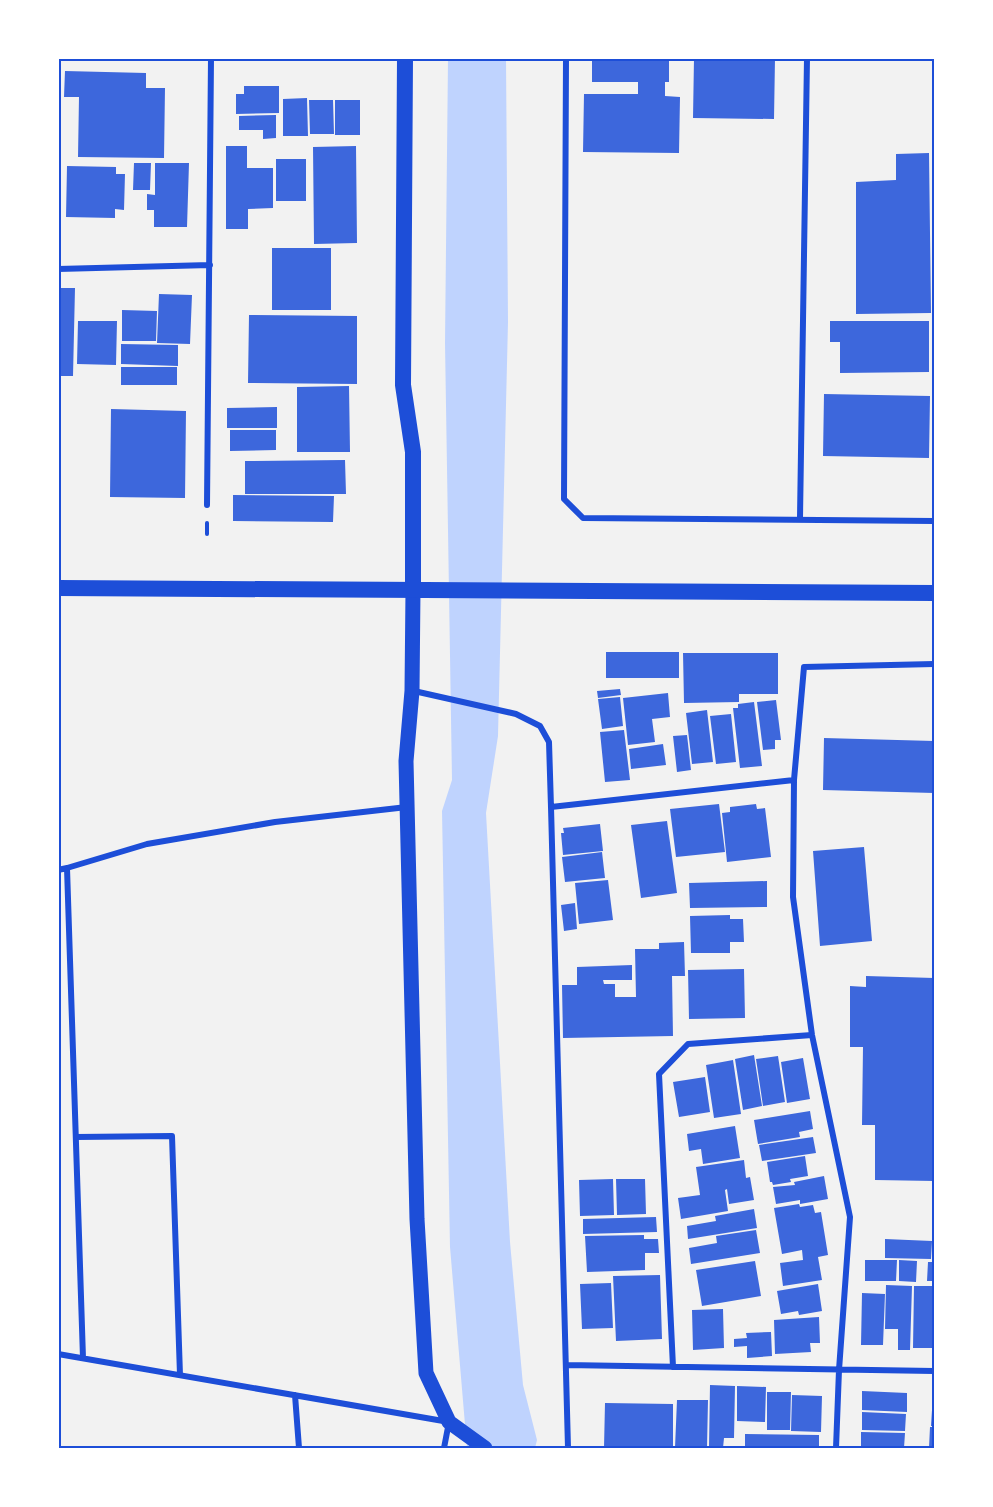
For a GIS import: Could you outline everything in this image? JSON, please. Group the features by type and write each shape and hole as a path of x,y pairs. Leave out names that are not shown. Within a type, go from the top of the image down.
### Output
{"highway":[{"path":"405,58 403,385 413,452 413,590"},
{"path":"58,588 934,592"}],"main road":[{"path":"413,590 412,691 406,761 417,1219 426,1373 449,1422 485,1449"}],"street":[{"path":"207,505 211,58"},
{"path":"566,58 564,499 583,518 801,518 934,521"},
{"path":"801,518 807,58"},
{"path":"58,269 210,265"},
{"path":"836,1449 850,1217 812,1035 793,897 794,780 804,667 934,664"},
{"path":"412,691 516,714 540,726 549,742 568,1449"},
{"path":"551,807 794,780"},
{"path":"58,870 147,844 275,822 408,807"},
{"path":"67,868 83,1358"},
{"path":"673,1367 659,1074 688,1044 812,1035"},
{"path":"76,1137 172,1136 180,1375"},
{"path":"58,1354 449,1422 444,1449"},
{"path":"567,1365 934,1371"},
{"path":"296,1395 299,1449"}],"water":[{"path":"448,59 506,59 508,322 498,736 486,813 510,1242 523,1385 537,1440 535,1448 467,1448 450,1247 442,811 452,780 445,343"}],"building":[{"path":"669,58 669,82 665,82 665,96 680,97 679,153 583,152 584,94 638,94 638,82 592,82 592,59"},
{"path":"694,58 775,58 774,119 693,118"},
{"path":"65,71 146,73 146,88 165,88 164,158 78,157 79,97 64,97"},
{"path":"244,86 279,86 279,113 236,114 236,94 244,94"},
{"path":"307,98 308,136 283,136 283,99"},
{"path":"309,100 333,100 334,134 310,134"},
{"path":"335,100 360,100 360,135 335,135"},
{"path":"58,101 61,101 60,124 58,124"},
{"path":"276,115 276,138 263,139 263,130 239,130 239,116"},
{"path":"226,146 247,146 247,168 273,168 273,208 248,209 248,229 226,229"},
{"path":"356,146 357,243 314,244 313,147"},
{"path":"929,153 931,313 856,314 856,182 896,180 896,154"},
{"path":"276,159 306,159 306,201 276,201"},
{"path":"134,163 151,163 150,190 133,190"},
{"path":"155,163 189,163 187,227 154,227 154,210 147,210 147,194 155,195"},
{"path":"67,166 116,167 116,174 125,174 124,210 115,209 115,218 66,217"},
{"path":"272,248 331,248 331,310 272,310"},
{"path":"58,288 75,288 73,376 58,376"},
{"path":"159,294 192,295 190,344 157,343"},
{"path":"122,310 157,311 156,341 122,341"},
{"path":"249,315 357,316 357,384 248,383"},
{"path":"78,321 117,321 116,365 77,364"},
{"path":"830,321 929,321 929,372 840,373 840,342 830,342"},
{"path":"121,344 178,345 178,366 121,364"},
{"path":"121,367 177,367 177,385 121,385"},
{"path":"349,386 350,452 297,452 297,387"},
{"path":"824,394 930,396 929,458 823,456"},
{"path":"277,407 277,428 227,428 227,408"},
{"path":"111,409 186,411 185,498 110,497"},
{"path":"230,430 276,430 276,450 230,451"},
{"path":"345,460 346,494 245,494 245,461"},
{"path":"233,495 334,496 333,522 233,521"},
{"path":"606,652 679,652 679,678 606,678"},
{"path":"683,653 778,653 778,694 739,694 739,702 684,703"},
{"path":"620,689 621,695 598,698 597,691"},
{"path":"668,693 670,717 652,719 655,742 628,745 623,698"},
{"path":"620,697 623,726 602,729 598,699"},
{"path":"776,700 781,740 775,740 775,749 763,750 757,702"},
{"path":"754,702 762,766 740,768 733,708 738,708 738,704"},
{"path":"707,710 713,762 692,764 686,713"},
{"path":"731,714 736,762 716,764 710,716"},
{"path":"624,730 630,780 605,782 600,732"},
{"path":"687,735 691,770 677,772 673,736"},
{"path":"824,738 934,741 934,793 823,790"},
{"path":"663,744 666,765 631,769 629,749"},
{"path":"719,804 725,852 676,857 670,809"},
{"path":"756,804 757,809 765,808 771,857 727,862 722,813 730,812 730,807"},
{"path":"667,821 677,893 641,898 631,825"},
{"path":"600,824 603,851 563,855 561,833 564,833 563,828"},
{"path":"864,847 872,941 820,946 813,851"},
{"path":"602,852 605,878 565,882 562,857"},
{"path":"608,880 613,920 579,924 575,883"},
{"path":"767,881 767,907 690,908 689,883"},
{"path":"575,903 577,929 564,931 561,905"},
{"path":"730,915 730,919 743,919 744,942 730,942 730,953 691,953 690,916"},
{"path":"684,942 685,976 672,976 673,1036 563,1038 562,985 577,985 577,967 632,965 632,980 603,980 604,984 615,984 615,997 636,997 635,949 659,949 659,943"},
{"path":"744,969 745,1018 689,1019 688,970"},
{"path":"866,976 934,978 934,1181 875,1180 875,1125 862,1125 863,1047 850,1047 850,986 866,987"},
{"path":"754,1055 762,1106 743,1110 735,1059"},
{"path":"778,1056 785,1102 763,1106 756,1059"},
{"path":"803,1058 810,1099 787,1103 781,1062"},
{"path":"733,1060 741,1114 714,1118 706,1065"},
{"path":"705,1077 710,1112 679,1117 673,1082"},
{"path":"810,1111 813,1129 799,1132 800,1137 758,1144 754,1120"},
{"path":"735,1126 740,1158 703,1164 701,1149 689,1151 687,1134"},
{"path":"813,1137 816,1153 762,1161 759,1145"},
{"path":"805,1156 808,1176 773,1185 770,1182 767,1162"},
{"path":"744,1160 746,1178 750,1177 754,1200 729,1204 727,1189 725,1190 728,1211 681,1219 678,1198 700,1195 696,1167"},
{"path":"824,1176 828,1199 800,1204 800,1200 776,1204 773,1187 795,1185 794,1182"},
{"path":"613,1179 614,1215 580,1216 579,1180"},
{"path":"616,1179 645,1179 646,1214 617,1215"},
{"path":"799,1204 800,1207 813,1205 815,1213 821,1212 828,1255 818,1257 822,1280 783,1286 780,1263 803,1260 802,1250 782,1254 774,1208"},
{"path":"754,1209 757,1228 688,1239 687,1226 716,1221 715,1216"},
{"path":"656,1217 657,1232 583,1234 583,1219"},
{"path":"756,1230 760,1253 691,1264 689,1248 717,1243 716,1236"},
{"path":"644,1235 644,1239 658,1239 659,1253 645,1253 645,1270 587,1272 585,1236"},
{"path":"885,1239 932,1241 931,1259 885,1258"},
{"path":"865,1260 897,1260 896,1281 865,1281"},
{"path":"899,1260 917,1261 916,1282 899,1281"},
{"path":"755,1261 761,1296 702,1306 696,1270"},
{"path":"928,1262 934,1262 934,1281 927,1281"},
{"path":"660,1275 662,1339 616,1341 613,1276"},
{"path":"611,1283 613,1328 582,1329 580,1284"},
{"path":"818,1284 822,1311 799,1315 798,1311 781,1314 777,1291"},
{"path":"886,1285 912,1286 910,1350 898,1350 898,1329 885,1329"},
{"path":"914,1286 934,1286 934,1348 913,1348"},
{"path":"862,1293 885,1294 883,1345 861,1345"},
{"path":"723,1309 724,1348 693,1350 692,1310"},
{"path":"819,1317 820,1343 810,1343 811,1352 775,1354 774,1320"},
{"path":"771,1332 772,1356 747,1358 747,1346 734,1347 734,1339 747,1338 746,1333"},
{"path":"710,1385 735,1386 734,1438 724,1438 723,1448 709,1448"},
{"path":"737,1386 766,1387 765,1422 737,1421"},
{"path":"862,1391 907,1393 907,1412 862,1410"},
{"path":"767,1392 791,1392 790,1430 767,1430"},
{"path":"792,1395 822,1396 821,1432 791,1431"},
{"path":"677,1400 708,1400 707,1448 675,1448"},
{"path":"605,1403 673,1404 673,1448 604,1448"},
{"path":"932,1410 934,1410 934,1426 931,1426"},
{"path":"862,1412 906,1414 905,1431 862,1430"},
{"path":"930,1427 934,1427 934,1448 929,1448"},
{"path":"861,1432 905,1433 904,1448 861,1446"},
{"path":"745,1434 819,1435 819,1448 745,1448"}]}
